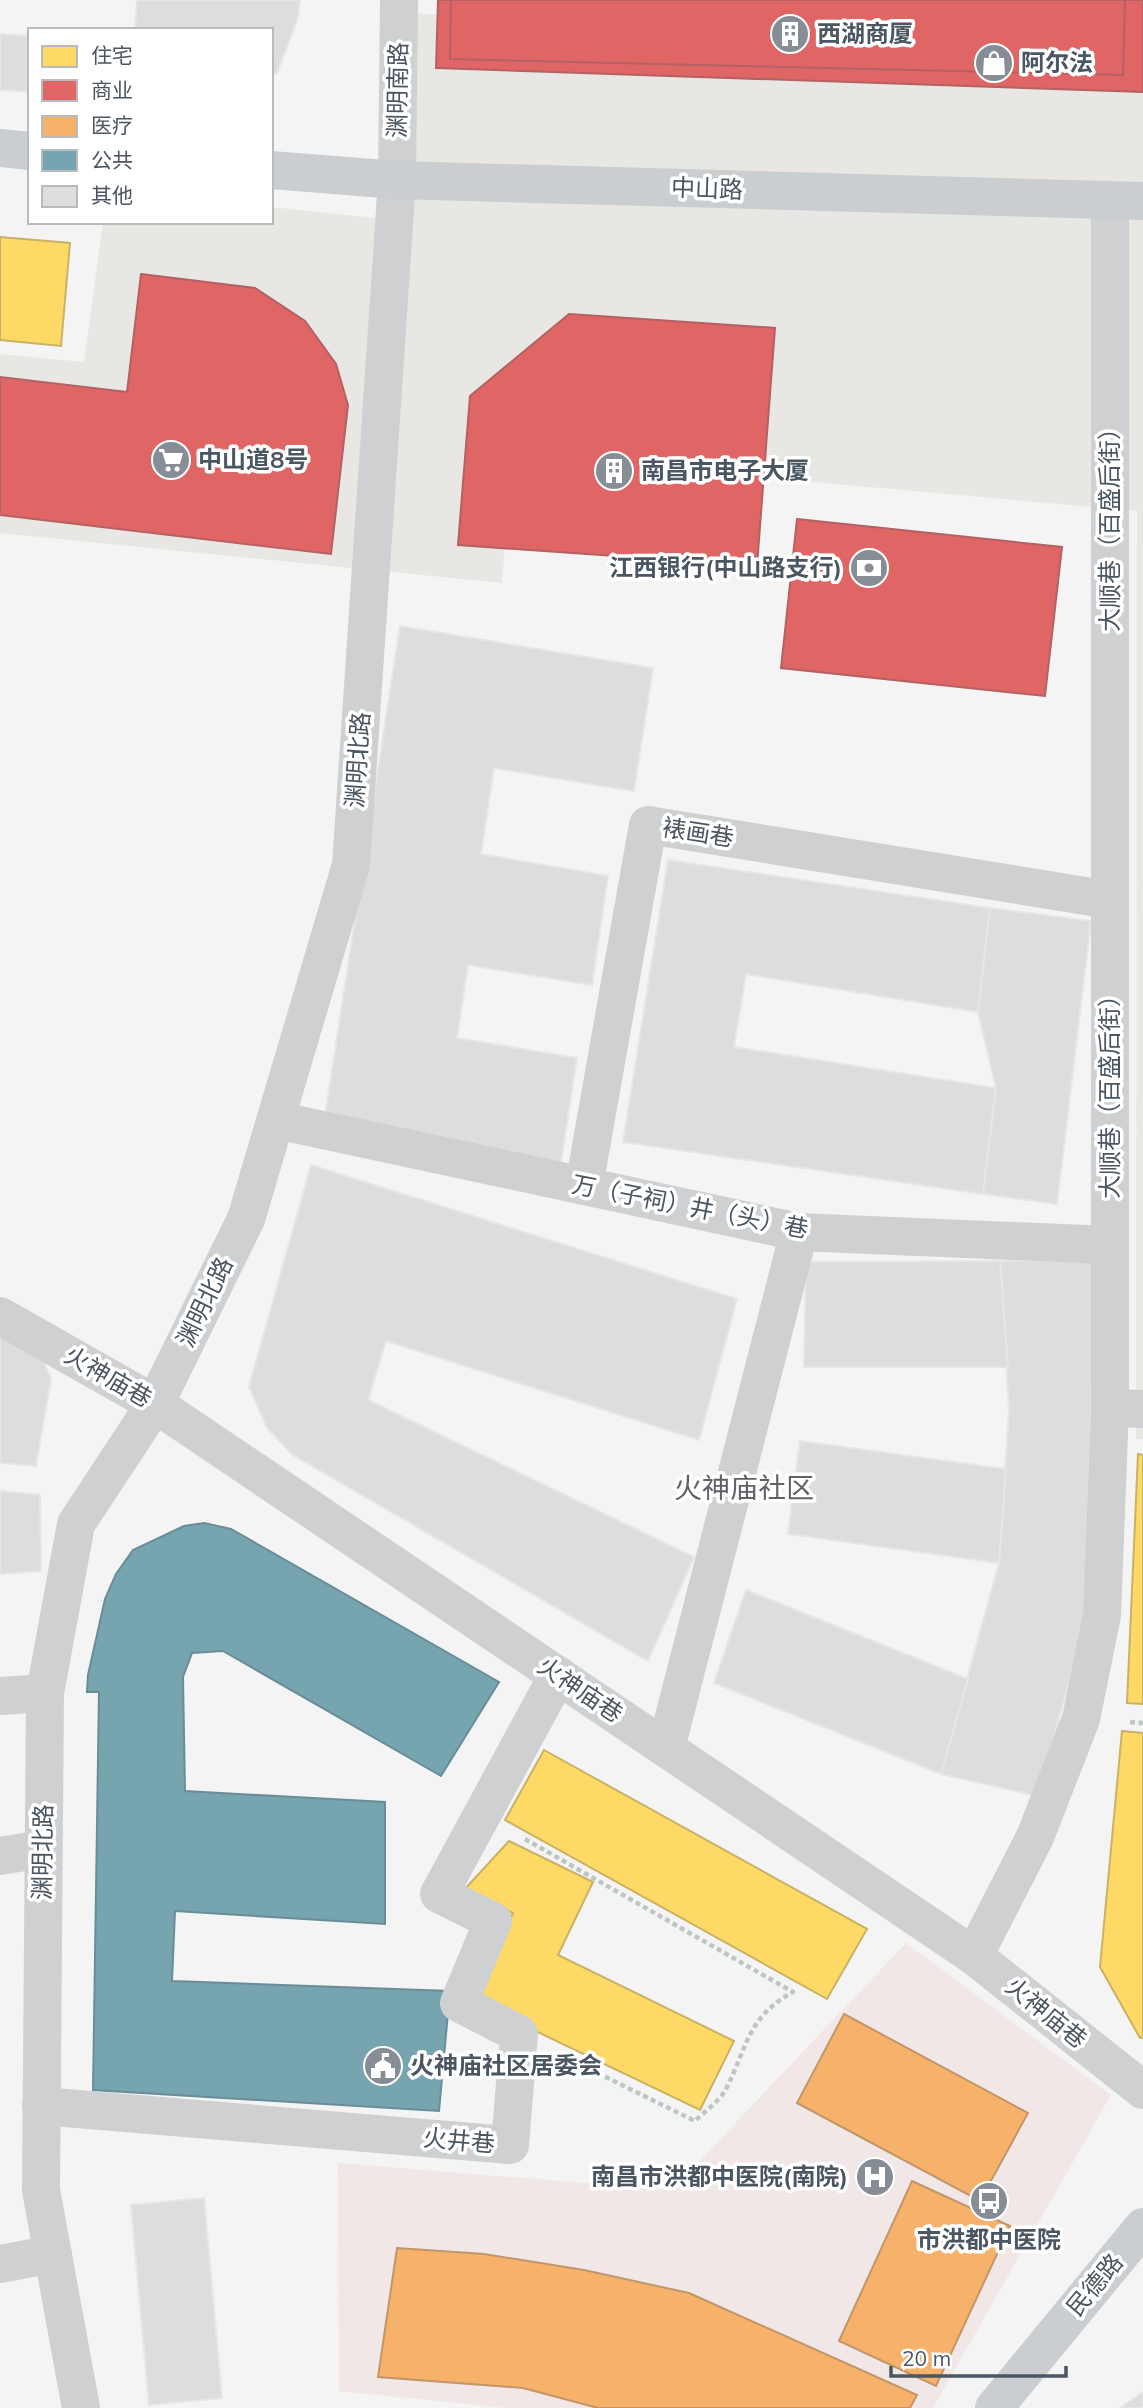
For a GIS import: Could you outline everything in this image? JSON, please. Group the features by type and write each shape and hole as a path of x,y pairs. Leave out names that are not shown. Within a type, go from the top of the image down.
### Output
{"main road":[{"path":"0,148 28,150"},
{"name":"中山路","path":"273,170 397,180 1127,201"},
{"name":"民德路","path":"994,2408 1143,2227"}],"street":[{"name":"渊明南路","path":"397,180 399,0"},
{"name":"渊明北路","path":"81,2408 41,2190 45,1693 76,1524 155,1404 246,1219 351,864 397,180"},
{"name":"大顺巷（百盛后街）","path":"974,1956 1035,1837 1081,1718 1102,1615 1126,1409 1110,1245 1110,900 1127,201"},
{"name":"裱画巷","path":"583,1186 648,825 1110,900"},
{"name":"万（子祠）井（头）巷","path":"276,1120 799,1233 1110,1245"},
{"path":"666,1748 799,1233"},
{"name":"火神庙巷","path":"0,1316 155,1404 974,1956 1143,2090"},
{"path":"519,2034 459,2003 493,1921 439,1894 558,1675"},
{"path":"0,1696 45,1693"},
{"path":"0,1856 43,1849"},
{"name":"火井巷","path":"40,2106 510,2145 519,2034"},
{"path":"0,2264 53,2254"}],"path":[{"path":"481,1814 793,1992 773,2003 747,2034 725,2092 695,2121 519,2034"}],"shaded area":[{"path":"408,13 1143,54 1143,1439 1136,1439 1137,511 512,455 502,583 0,533 0,354 84,362 103,224 273,224 273,207 404,221"},
{"name":"南昌市洪都中医院(南院)","path":"906,1943 1111,2095 933,2408 506,2408 339,2391 338,2163 672,2190"}],"building: 住宅":[{"path":"0,237 70,243 61,346 0,340"},
{"path":"1138,1454 1143,1455 1143,1704 1127,1703"},
{"path":"1122,1731 1143,1733 1143,2038 1140,2038 1100,1967"},
{"path":"544,1750 867,1929 827,1999 505,1820"},
{"path":"509,1841 593,1882 558,1955 734,2041 700,2110 471,2000 513,1913 464,1890"}],"building: 商业":[{"name":"西湖商厦","path":"438,0 1143,0 1143,92 436,68"},
{"name":"西湖商厦","path":"451,0 1125,0 1123,75 450,59"},
{"name":"中山道8号","path":"141,274 255,288 305,321 336,364 348,405 331,554 0,515 0,377 127,392"},
{"name":"南昌市电子大厦","path":"569,314 775,328 757,566 458,545 470,396"},
{"path":"797,519 1062,547 1045,696 781,668"}],"building: 医疗":[{"path":"844,2014 1028,2113 980,2201 797,2103"},
{"path":"912,2181 1010,2226 936,2386 839,2341"},
{"path":"397,2248 484,2254 584,2270 689,2293 917,2395 910,2408 598,2408 523,2388 378,2377"}],"building: 公共":[{"path":"204,1523 231,1529 499,1682 441,1776 223,1651 192,1653 183,1677 185,1791 385,1802 385,1924 175,1911 172,1981 450,1991 439,2111 93,2090 99,1692 87,1692 88,1675 105,1599 116,1574 133,1550 184,1526"}],"building: 其他":[{"path":"137,0 300,0 298,18 277,73 273,75 273,28 135,28"},
{"path":"0,34 28,36 28,92 0,90"},
{"path":"400,626 653,668 634,791 494,768 481,854 608,876 592,985 468,965 457,1038 577,1058 560,1168 323,1129"},
{"path":"668,860 990,908 978,1012 746,974 734,1047 996,1088 983,1194 623,1142"},
{"path":"990,908 1091,921 1057,1204 983,1194 996,1088 978,1012"},
{"path":"311,1165 737,1299 699,1440 386,1341 368,1400 694,1557 648,1661 293,1455 267,1428 249,1387"},
{"path":"1096,1259 1084,1627 1045,1769 1033,1795 941,1774 999,1563 1009,1410 1000,1261"},
{"path":"1000,1261 1008,1367 804,1367 806,1262"},
{"path":"0,1327 37,1346 51,1379 36,1466 0,1463"},
{"path":"800,1441 1006,1469 999,1563 788,1534"},
{"path":"0,1491 40,1495 41,1571 0,1574"},
{"path":"746,1590 968,1679 941,1774 714,1683"},
{"path":"204,2198 222,2398 149,2405 131,2205"},
{"path":"1143,2392 1143,2408 1120,2408"}],"place":[{"name":"西湖商厦","path":"790,34"},
{"name":"阿尔法","path":"994,63"},
{"name":"中山道8号","path":"171,460"},
{"name":"南昌市电子大厦","path":"614,471"},
{"name":"江西银行(中山路支行)","path":"869,568"},
{"name":"火神庙社区居委会","path":"383,2066"},
{"name":"南昌市洪都中医院(南院)","path":"875,2177"},
{"name":"市洪都中医院","path":"989,2201"}],"district":[{"name":"火神庙社区","path":"744,1488"}]}
